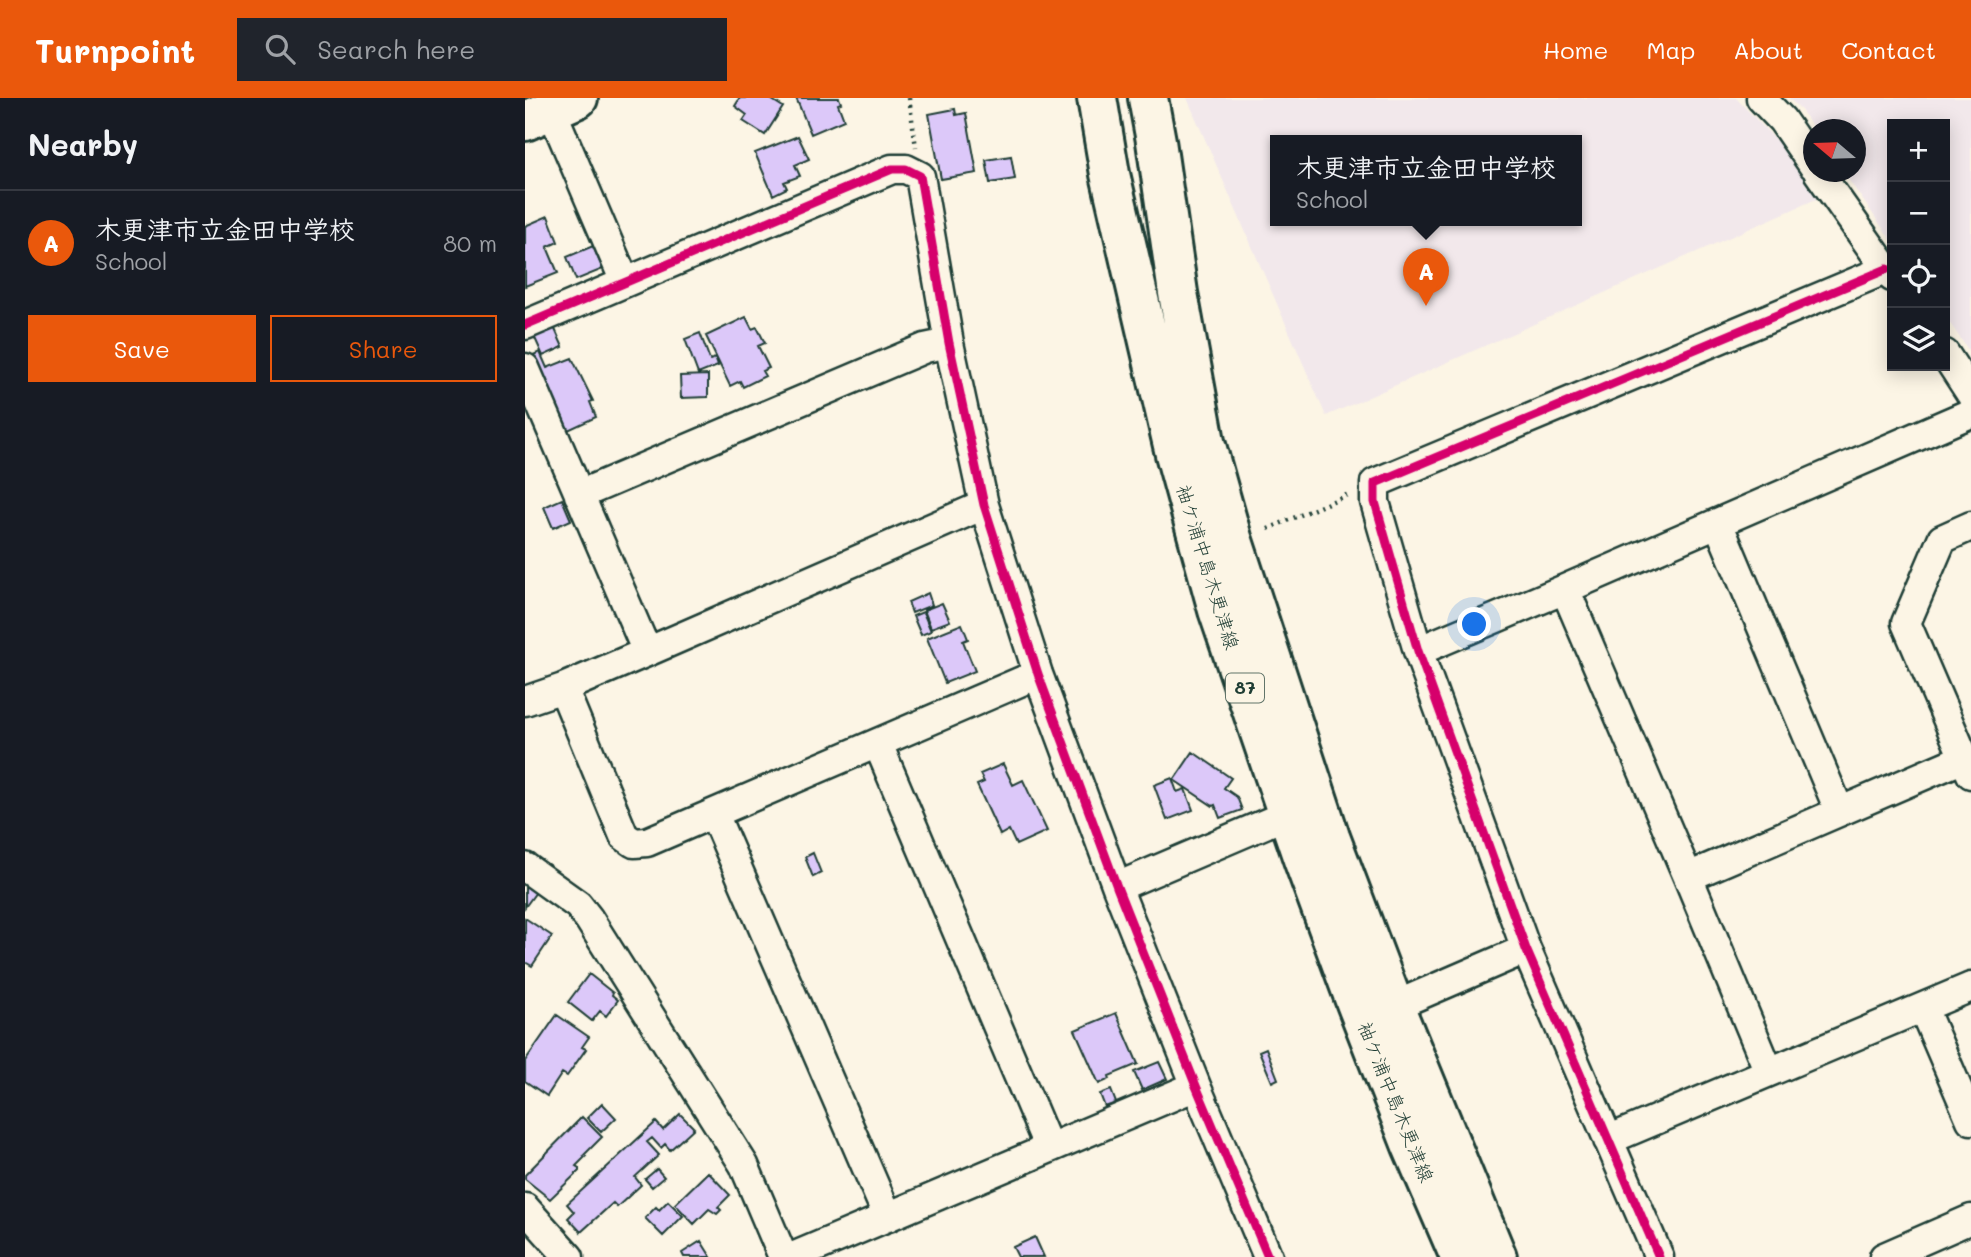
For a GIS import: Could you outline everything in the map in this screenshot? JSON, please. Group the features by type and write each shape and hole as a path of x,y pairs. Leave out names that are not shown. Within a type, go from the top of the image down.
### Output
{"main road":[{"name":"袖ケ浦中島木更津線","path":"1097,98 1110,174 1175,454 1219,610 1356,1003 1412,1146 1460,1257"},
{"name":"袖ケ浦中島木更津線","path":"1148,98 1178,293 1208,454 1231,538 1330,838 1394,1006 1497,1257"}],"street":[{"path":"1761,98 1782,120 1803,150"},
{"path":"551,109 625,282"},
{"path":"525,325 892,169 906,169 920,176 949,343 984,505 1038,674 1117,887 1268,1257"},
{"path":"1825,182 1887,270"},
{"path":"1659,1257 1525,949 1418,651 1375,502 1375,483 1887,274"},
{"path":"579,495 925,348 949,343"},
{"path":"1950,362 1971,394"},
{"path":"525,368 647,652"},
{"path":"1418,651 1971,413"},
{"path":"525,701 563,688 984,505"},
{"path":"1718,523 1839,810"},
{"path":"1688,877 1839,810 1968,766 1906,623 1942,538 1971,526"},
{"path":"1565,590 1769,1072"},
{"path":"563,688 624,836 634,843 647,842 714,814 1038,674"},
{"path":"878,744 1049,1149"},
{"path":"714,814 888,1217"},
{"path":"1117,887 1288,814"},
{"path":"525,867 578,905 589,919 744,1165 783,1257"},
{"path":"1394,1006 1525,949"},
{"path":"1608,1140 1971,987"},
{"path":"1923,1008 1971,1120"},
{"path":"793,1257 1196,1086"},
{"path":"525,1208 569,1257"},
{"path":"1884,1257 1971,1219"}],"path":[{"path":"909,98 920,176"},
{"path":"1268,528 1375,483"}],"shaded area":[{"path":"1187,98 1736,98 1803,172 1803,182 1811,182 1823,196 1326,416"},
{"path":"1789,98 1971,98 1971,354 1950,323 1950,119 1887,119 1887,234 1850,182 1866,182 1866,119 1807,119"}],"building":[{"path":"740,98 769,98 783,107 765,135 743,121 747,115 735,106"},
{"path":"796,98 839,98 841,103 838,104 844,120 811,134"},
{"path":"955,109 956,115 966,113 977,173 941,179 929,114"},
{"path":"798,136 809,159 795,165 800,176 784,182 787,188 773,195 755,153"},
{"path":"1011,156 1015,179 990,183 986,160"},
{"path":"548,216 558,242 547,247 558,273 525,286 525,226"},
{"path":"593,246 603,269 576,280 567,257"},
{"path":"746,317 752,329 757,327 765,343 758,346 769,368 762,371 765,376 743,387 740,381 730,386 706,336"},
{"path":"554,327 563,347 543,356 534,336"},
{"path":"700,333 710,360 715,358 718,366 698,374 685,339"},
{"path":"540,352 547,368 572,358 593,401 590,402 596,417 566,431 533,355"},
{"path":"708,375 708,397 681,398 680,376"},
{"path":"562,499 571,520 553,528 544,507"},
{"path":"928,593 932,605 912,613 908,602"},
{"path":"942,603 950,621 931,628 924,610"},
{"path":"923,612 931,631 921,635 913,616"},
{"path":"962,624 968,639 963,641 975,671 945,683 927,638"},
{"path":"1193,752 1231,778 1224,788 1237,797 1242,810 1220,818 1215,805 1174,780"},
{"path":"1003,764 1013,785 1023,780 1047,831 1016,845 1009,830 1000,835 977,785 984,782 980,774"},
{"path":"1172,778 1177,792 1185,789 1193,810 1167,820 1154,785"},
{"path":"813,853 821,873 813,877 805,857"},
{"path":"525,884 536,892 525,907"},
{"path":"525,918 552,936 532,966 525,962"},
{"path":"589,974 618,1000 606,1016 600,1011 592,1021 568,1002"},
{"path":"1116,1013 1138,1064 1109,1076 1110,1079 1099,1084 1075,1030"},
{"path":"557,1015 589,1037 582,1047 586,1049 567,1076 562,1073 547,1096 525,1081 525,1061"},
{"path":"1266,1048 1278,1079 1272,1082 1259,1051"},
{"path":"1159,1062 1167,1079 1142,1090 1134,1072"},
{"path":"1111,1090 1116,1103 1105,1107 1100,1094"},
{"path":"602,1103 616,1118 601,1132 587,1118"},
{"path":"680,1114 694,1128 670,1150 665,1144 661,1148 652,1138 647,1142 659,1155 635,1177 641,1185 617,1207 613,1203 581,1232 568,1218 574,1212 567,1204 656,1122 663,1130"},
{"path":"582,1117 602,1137 576,1166 579,1171 550,1199 525,1179 525,1175"},
{"path":"657,1169 664,1177 652,1187 645,1179"},
{"path":"708,1172 730,1195 718,1207 721,1210 717,1214 709,1209 694,1224 675,1204"},
{"path":"668,1201 683,1216 663,1236 645,1218 656,1207 659,1210"},
{"path":"1035,1237 1044,1257 1018,1257 1013,1247"},
{"path":"701,1241 711,1257 684,1257 682,1253"}],"cycle path":[{"path":"525,325 892,169 906,169 920,176 949,343 984,505 1038,674 1117,887 1268,1257"},
{"path":"1659,1257 1526,949 1418,651 1375,502 1375,483 1887,269"}],"place":[{"name":"木更津市立金田中学校","path":"1426,306"}]}
